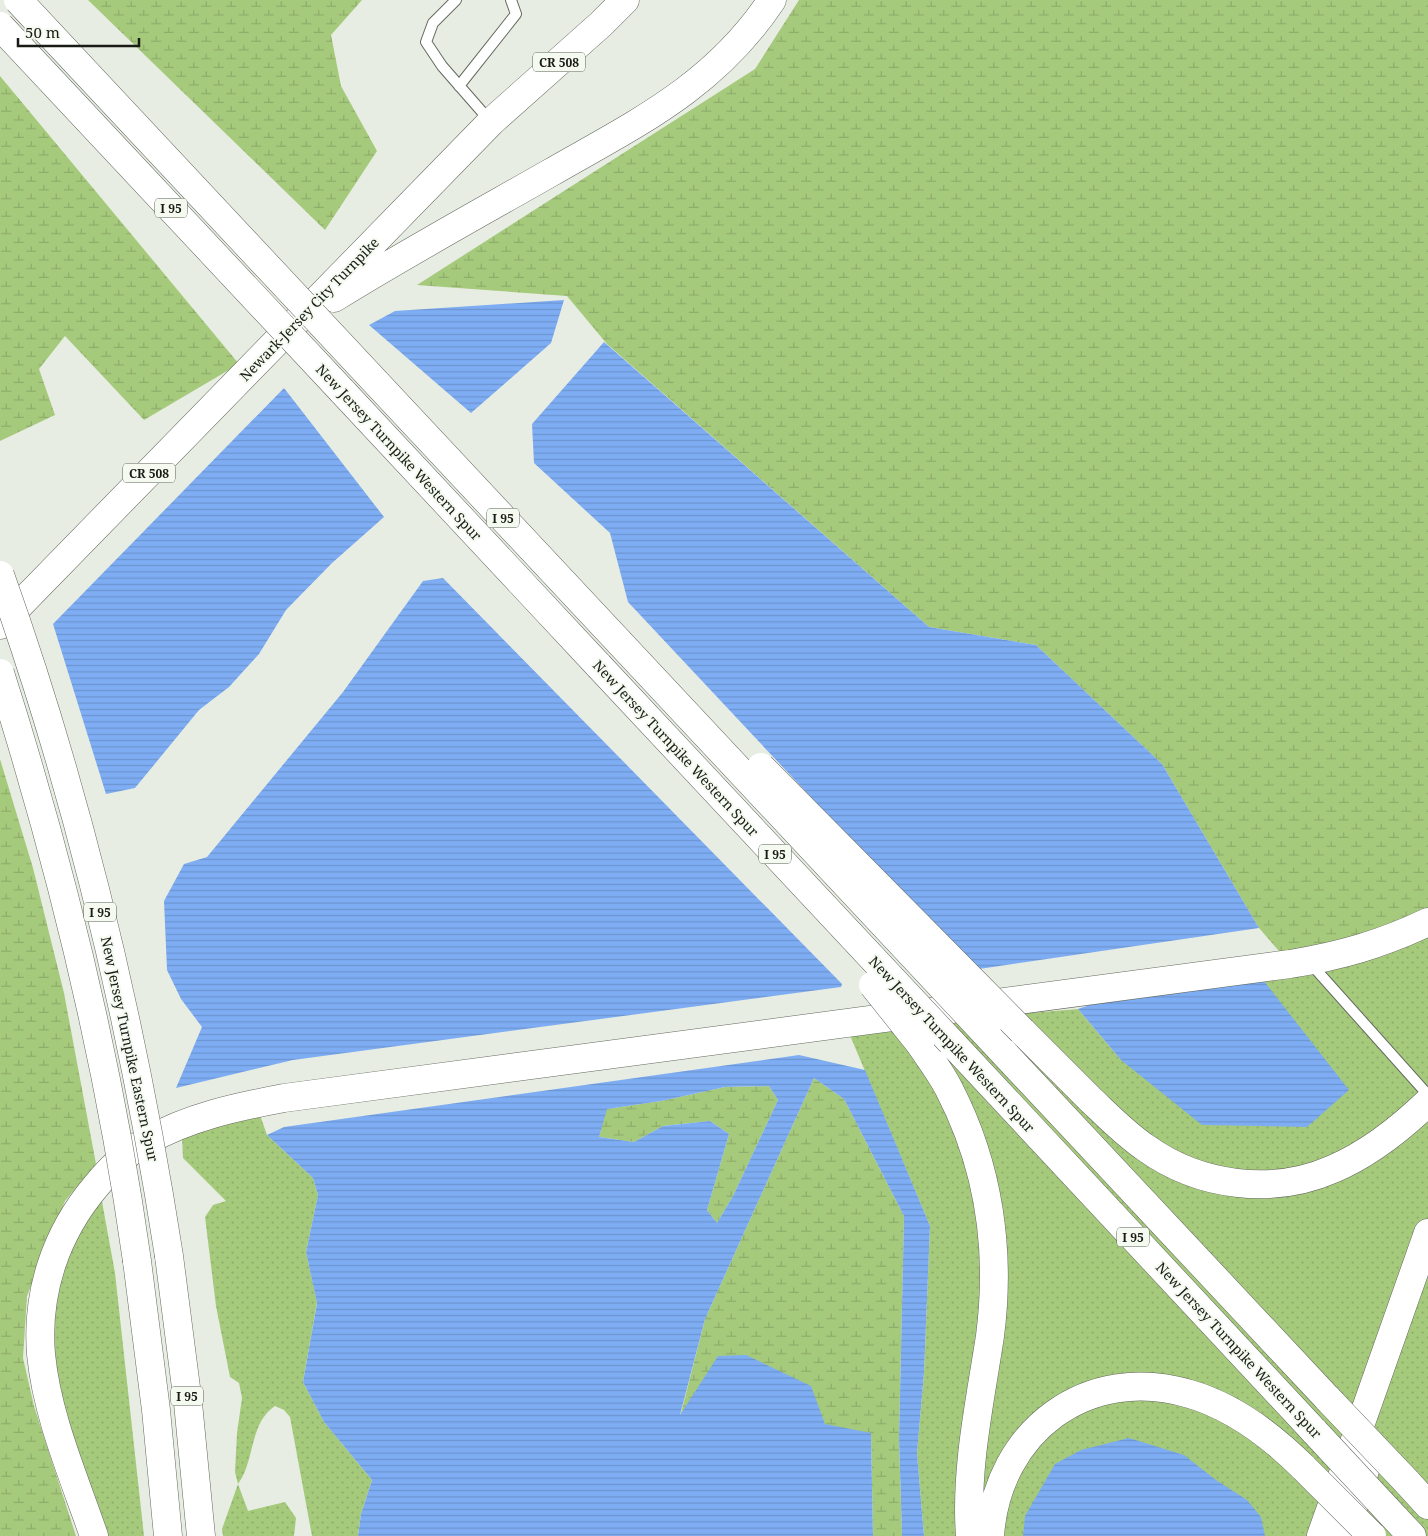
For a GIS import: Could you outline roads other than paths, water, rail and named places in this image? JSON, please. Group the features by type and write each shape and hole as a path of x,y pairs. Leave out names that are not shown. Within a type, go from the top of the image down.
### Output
{"highway":[{"name":"I 95","path":"18,0 1428,1505"},
{"name":"CR 508","path":"491,122 598,0"},
{"name":"Newark-Jersey City Turnpike","path":"0,626 491,122 602,24 625,0"},
{"path":"297,322 420,246 666,106 701,80 724,58 755,23 772,0"},
{"name":"New Jersey Turnpike Western Spur","path":"0,26 1404,1527"},
{"name":"New Jersey Turnpike Eastern Spur","path":"0,575 48,720 96,891 140,1088 169,1256 184,1364 201,1536"},
{"path":"599,666 656,753 875,988 920,1044 948,1086 969,1134 985,1188 994,1244 995,1281 992,1318 971,1469 970,1536"},
{"name":"I 95","path":"0,672 39,801 74,935 104,1068 137,1262 154,1390 168,1536"},
{"path":"659,685 750,756 1110,1118 1144,1147 1180,1168 1205,1177 1232,1183 1260,1185 1288,1182 1317,1175 1332,1170 1384,1139 1428,1102"},
{"path":"94,1536 59,1435 45,1382 41,1336 43,1300 50,1266 56,1250 79,1207 116,1164 146,1141 165,1132 198,1118 238,1106 284,1098 1308,961 1365,948 1428,922"},
{"path":"1321,1536 1428,1233"},
{"path":"1344,1536 1428,1290"},
{"path":"990,1536 993,1509 1006,1469 1021,1445 1040,1425 1064,1408 1083,1398 1105,1391 1148,1386 1177,1390 1202,1398 1229,1410 1256,1427 1304,1468 1372,1536"},
{"path":"1340,1536 1352,1508"}],"lane":[{"path":"456,0 433,22 426,42 442,66 491,122"},
{"path":"459,86 516,14 510,0"},
{"path":"1308,961 1428,1095"}],"water":[{"path":"564,300 551,343 471,413 369,325 395,311"},
{"path":"604,342 929,627 1036,645 1162,764 1259,928 979,969 932,921 929,923 628,602 610,533 534,463 532,424"},
{"path":"284,388 384,517 332,563 286,610 259,654 229,687 199,710 135,788 106,794 53,624"},
{"path":"443,578 842,984 841,987 293,1060 176,1088 202,1027 181,999 167,970 164,901 184,864 207,857 343,692 423,581"},
{"path":"1260,976 1349,1090 1307,1127 1202,1125 1121,1060 1078,1009 1095,1003"},
{"path":"799,1055 865,1070 930,1226 924,1373 917,1453 924,1536 902,1536 899,1438 904,1216 844,1099 814,1078 705,1319 680,1415 718,1356 746,1355 811,1386 825,1424 871,1433 873,1536 358,1536 361,1514 372,1480 324,1422 303,1382 317,1303 306,1252 318,1195 313,1178 267,1135 284,1127","holes":["769,1086 778,1100 733,1196 717,1223 707,1210 729,1134 710,1121 663,1126 634,1142 599,1137 607,1109 661,1101 725,1087"]},
{"path":"1129,1438 1184,1455 1216,1480 1247,1500 1261,1517 1265,1536 1023,1536 1025,1516 1055,1464 1081,1450"}]}
